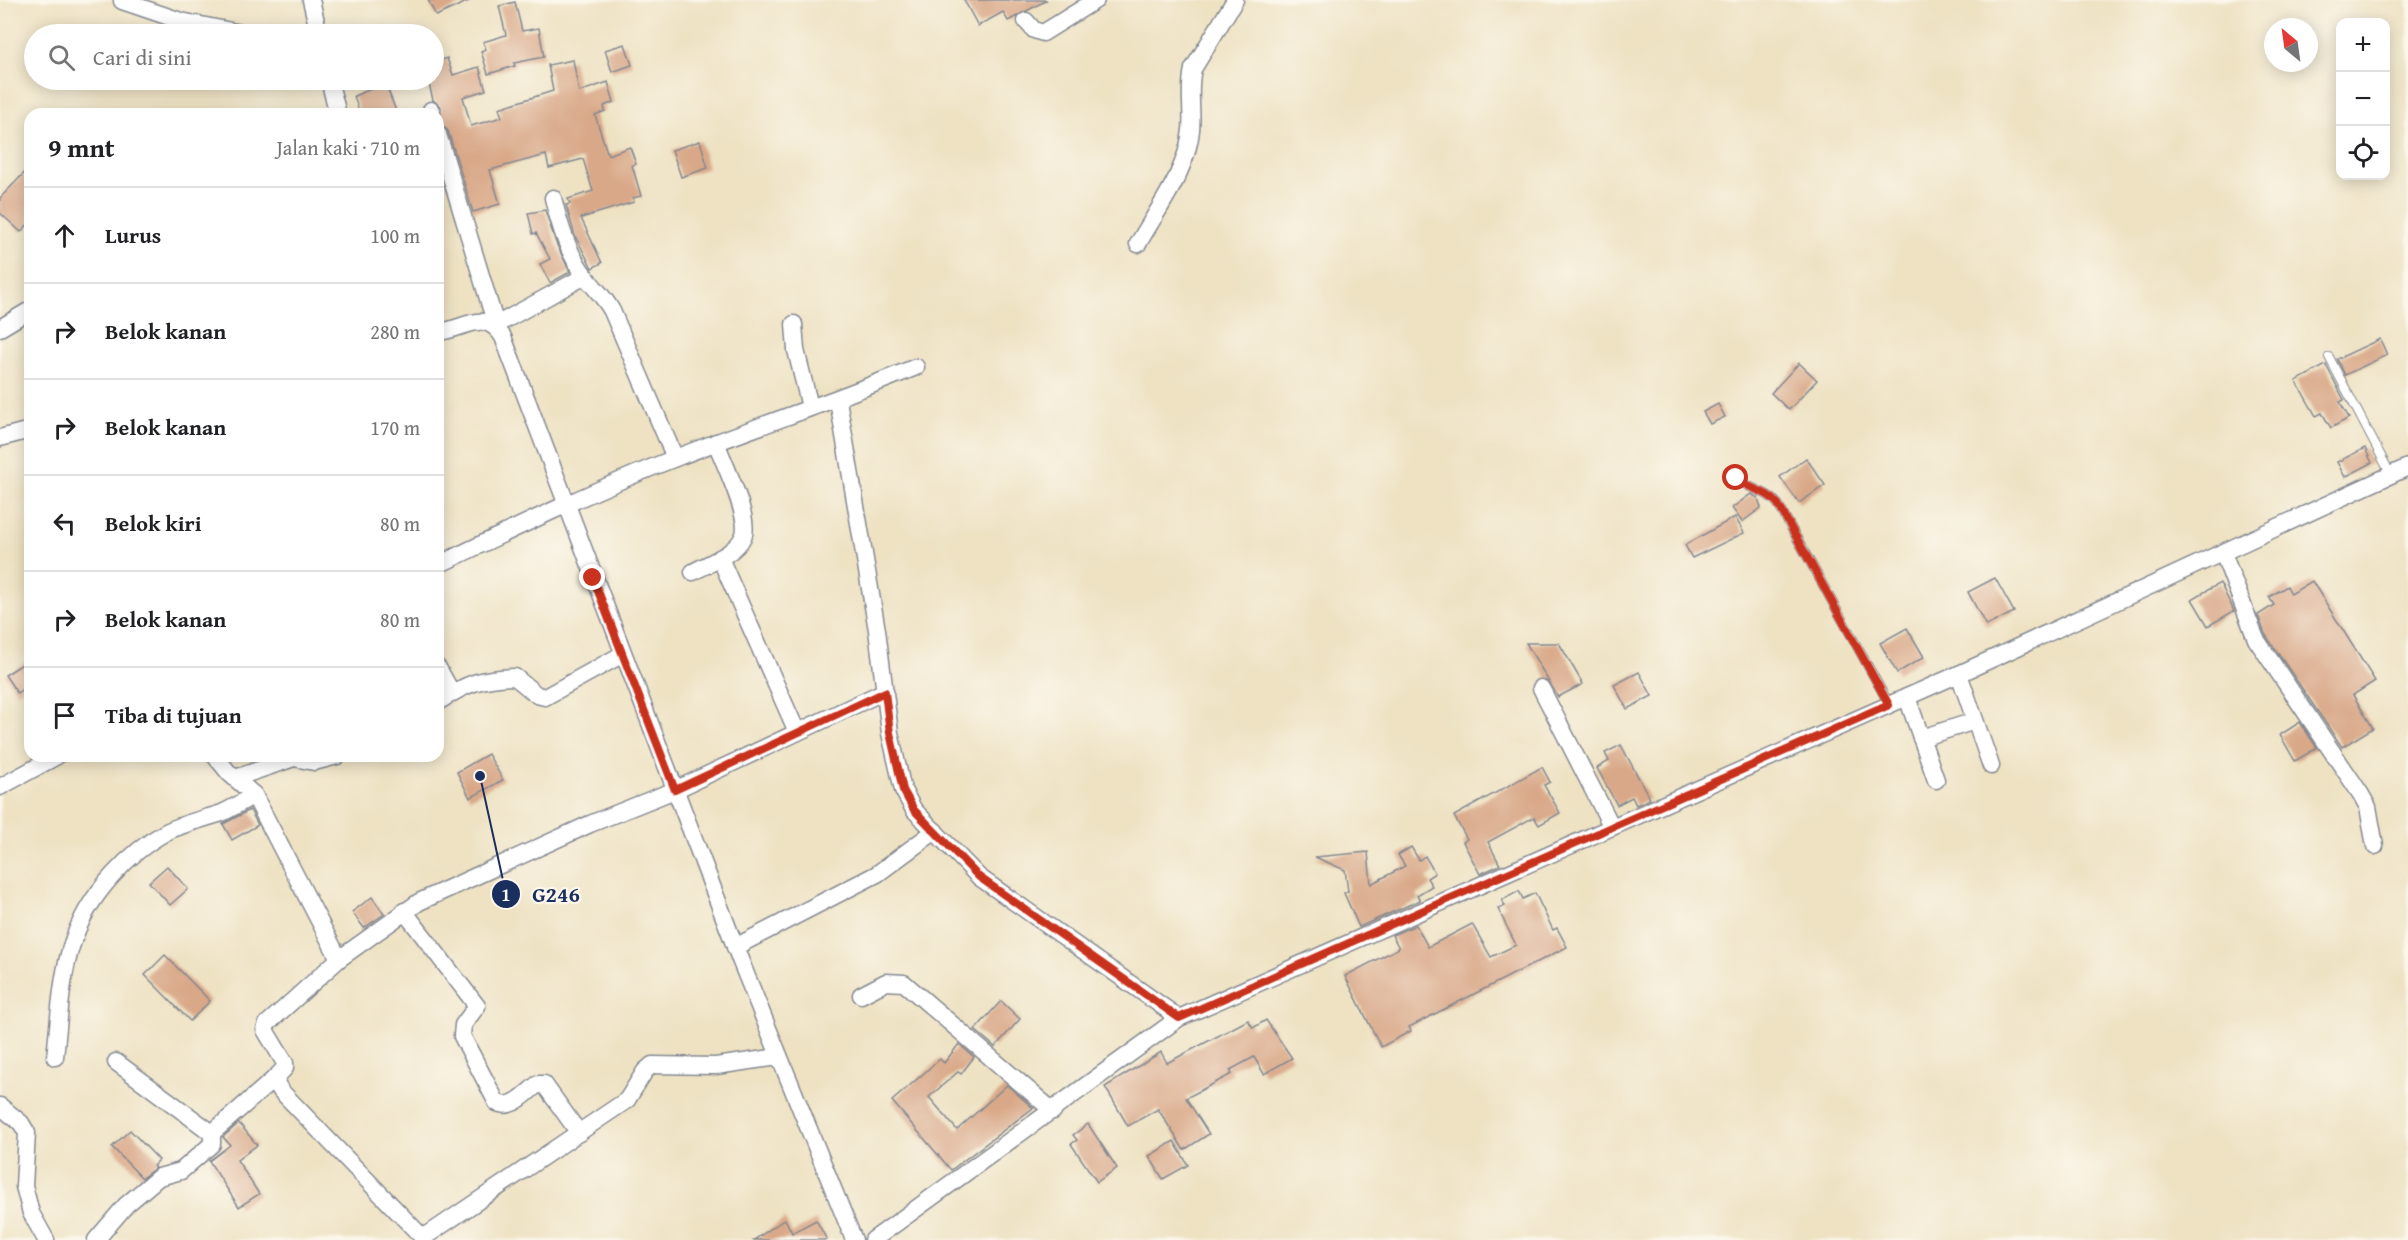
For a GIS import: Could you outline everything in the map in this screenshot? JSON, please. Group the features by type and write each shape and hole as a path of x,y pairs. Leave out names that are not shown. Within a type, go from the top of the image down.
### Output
{"street":[{"path":"122,0 180,21 195,24"},
{"path":"311,0 317,24"},
{"path":"1026,21 1034,30 1042,33 1096,0"},
{"path":"1138,244 1184,165 1191,130 1190,81 1194,69 1234,0"},
{"path":"332,90 336,108"},
{"path":"444,154 496,325 503,337 622,654 778,1057 854,1240"},
{"path":"553,198 561,230 585,276 604,296 612,311 675,458"},
{"path":"444,331 480,322 496,325 585,276"},
{"path":"0,328 24,314"},
{"path":"794,324 796,350 810,407"},
{"path":"444,562 566,504 675,458 810,407 838,400 916,367"},
{"path":"838,400 890,733 903,790 914,810 979,877 1179,1018"},
{"path":"0,438 24,432"},
{"path":"693,572 720,558 743,538 746,528 743,512 716,442"},
{"path":"873,1240 1179,1018 1959,674 2408,467"},
{"path":"2223,553 2256,639 2368,807 2375,846"},
{"path":"720,558 797,732"},
{"path":"445,697 479,679 515,677 537,695 545,697 622,654"},
{"path":"1959,674 1991,766"},
{"path":"1540,688 1612,827"},
{"path":"96,1240 126,1205 159,1176 181,1171 212,1144 212,1133 285,1068 285,1063 265,1027 339,959 405,911 557,838 675,790 885,692"},
{"path":"1907,697 1936,780"},
{"path":"1921,738 1975,721"},
{"path":"0,787 46,762"},
{"path":"220,762 254,795 339,959"},
{"path":"235,778 282,762"},
{"path":"55,1057 66,959 74,935 93,897 125,862 148,842 169,830 225,812 254,795"},
{"path":"735,947 877,874 935,831"},
{"path":"405,911 477,1006 463,1025 462,1036 497,1103 501,1105 514,1103 538,1084 544,1084 579,1133"},
{"path":"861,995 886,982 904,983 1053,1111"},
{"path":"274,1079 281,1091 424,1239 627,1100 645,1071 652,1065 717,1066 778,1057"},
{"path":"116,1062 212,1133"},
{"path":"0,1106 21,1123 27,1133 24,1186 31,1213 46,1240"}],"lane":[{"path":"2330,357 2391,475"},
{"path":"1736,478 1742,484 1770,494 1778,504 1889,705"}],"building":[{"path":"428,0 471,0 436,16"},
{"path":"964,0 1047,0 1008,21 1003,12 978,26"},
{"path":"515,2 522,31 539,28 544,57 514,63 515,66 488,74 481,51 486,49 483,42 506,35 499,6"},
{"path":"625,44 632,65 612,72 605,50"},
{"path":"447,58 453,75 479,67 486,90 463,97 471,126 502,117 499,108 553,91 548,65 573,60 579,92 608,82 614,102 604,106 605,111 595,115 608,155 630,147 636,164 632,165 641,196 633,198 634,202 581,218 602,263 592,268 575,236 566,205 570,204 568,199 593,191 583,159 549,168 546,155 490,170 500,204 473,212 448,131 444,128 444,108 433,100 430,90 444,90 444,59"},
{"path":"369,90 388,90 395,108 358,108 354,96"},
{"path":"700,141 708,168 681,177 672,150"},
{"path":"24,173 24,229 21,232 0,213 0,198"},
{"path":"545,210 556,243 570,272 550,283 540,264 550,259 536,233 533,234 528,213"},
{"path":"2380,339 2387,355 2345,375 2337,359"},
{"path":"1799,363 1817,380 1789,410 1771,393"},
{"path":"2326,365 2344,400 2340,402 2349,418 2331,428 2322,413 2316,416 2296,381"},
{"path":"1718,404 1725,417 1710,424 1703,412"},
{"path":"2365,448 2372,463 2345,477 2337,462"},
{"path":"1806,458 1825,485 1799,503 1780,477"},
{"path":"1751,494 1758,498 1761,508 1742,522 1732,508"},
{"path":"1735,517 1744,533 1692,558 1685,545"},
{"path":"1995,578 2014,612 1986,626 1968,592"},
{"path":"2312,581 2375,681 2353,695 2373,728 2342,747 2265,634 2258,615 2274,605 2269,597 2287,586 2291,594"},
{"path":"2220,583 2234,611 2208,626 2192,599"},
{"path":"1907,628 1924,657 1897,673 1880,643"},
{"path":"1526,643 1559,643 1583,684 1558,697"},
{"path":"24,663 24,688 17,693 5,675"},
{"path":"1639,672 1652,696 1627,709 1614,685"},
{"path":"2300,722 2317,748 2295,761 2280,735"},
{"path":"1621,745 1650,799 1636,805 1632,797 1617,805 1597,768 1609,761 1605,753"},
{"path":"488,754 503,780 470,798 457,772"},
{"path":"1542,767 1550,782 1544,785 1560,813 1539,825 1534,817 1488,842 1500,865 1480,874 1463,842 1467,839 1454,816"},
{"path":"250,810 258,825 232,840 223,824"},
{"path":"1411,847 1419,860 1425,856 1435,873 1427,878 1432,886 1417,895 1420,900 1359,927 1344,893 1348,891 1345,870 1315,857 1368,852 1371,884 1405,866 1398,855"},
{"path":"167,866 188,889 170,905 149,882"},
{"path":"1519,891 1523,899 1535,893 1553,930 1557,928 1567,947 1409,1027 1411,1031 1381,1047 1345,976 1399,948 1392,935 1416,925 1428,947 1472,924 1491,957 1516,945 1498,909 1505,906 1502,900"},
{"path":"372,897 384,914 364,928 352,912"},
{"path":"165,955 210,1001 190,1021 145,975"},
{"path":"1001,1001 1020,1019 995,1047 975,1030"},
{"path":"1248,1020 1253,1028 1266,1020 1292,1058 1264,1074 1254,1057 1230,1070 1232,1074 1186,1098 1209,1134 1184,1150 1158,1109 1128,1126 1105,1087 1161,1052 1167,1063"},
{"path":"959,1044 974,1057 961,1074 958,1072 929,1097 957,1130 1007,1085 1033,1108 951,1170 892,1101 940,1059 944,1063"},
{"path":"239,1123 257,1145 237,1160 259,1194 239,1207 209,1161 230,1145 223,1137"},
{"path":"1088,1124 1117,1168 1097,1182 1071,1144 1077,1140 1073,1135"},
{"path":"130,1130 159,1160 153,1166 155,1168 142,1178 112,1147"},
{"path":"1174,1141 1188,1165 1163,1179 1149,1156"},
{"path":"785,1219 792,1233 816,1220 827,1240 754,1240"}],"place":[{"name":"G246","path":"480,776"}],"route":[{"path":"593,578 675,790 885,692 890,733 903,790 914,810 979,877 1179,1018 1426,907 1889,705 1778,504 1770,494 1742,484 1736,478"}]}
